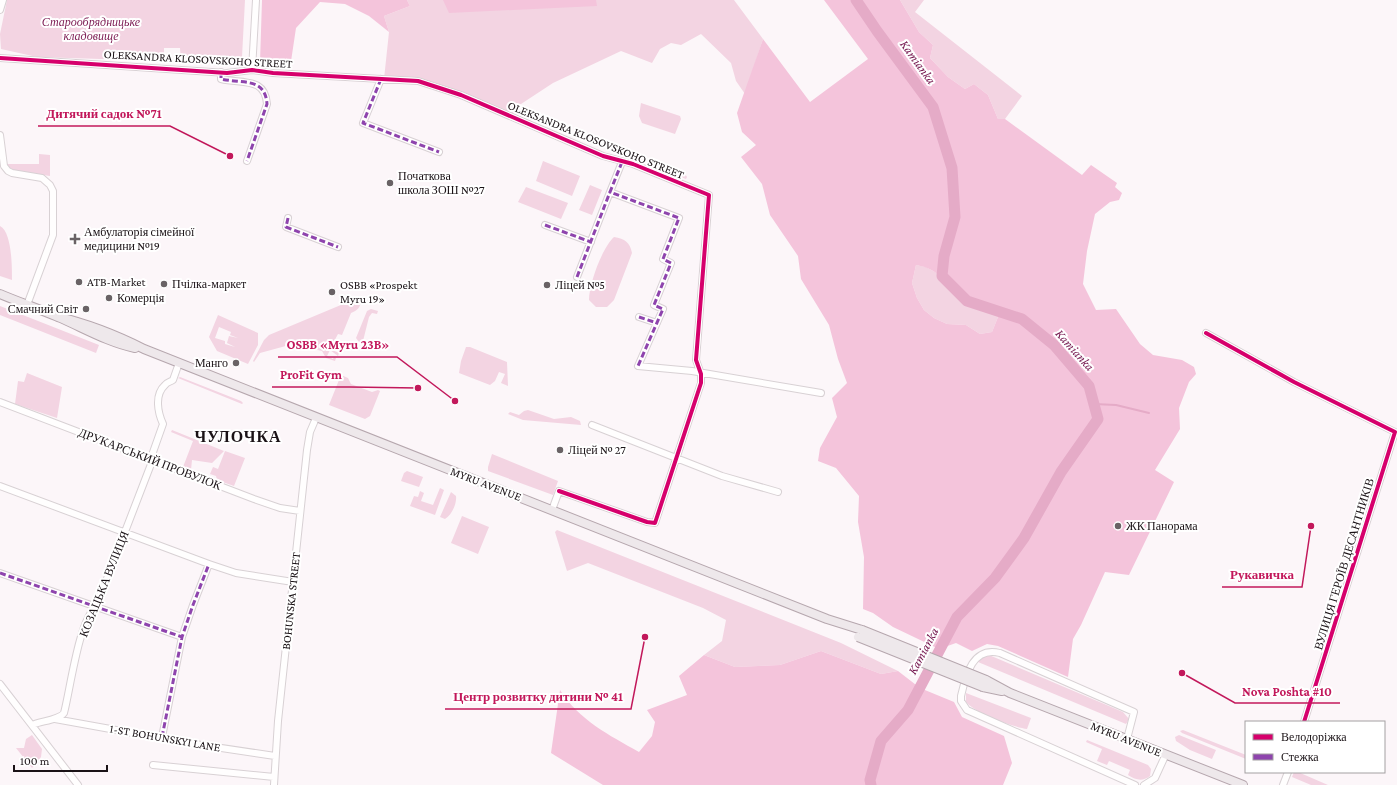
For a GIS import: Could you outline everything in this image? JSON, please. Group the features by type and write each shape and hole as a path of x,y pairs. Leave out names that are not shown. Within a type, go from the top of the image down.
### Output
{"main road":[{"name":"MYRU AVENUE","path":"0,294 58,317 108,341 144,349 1243,785"}],"street":[{"path":"0,10 3,0"},
{"path":"252,70 256,0"},
{"name":"OLEKSANDRA KLOSOVSKOHO STREET","path":"0,58 221,72 252,70 273,73 418,81 460,95 526,124 622,162 633,164 709,195 696,360 701,374"},
{"path":"221,72 221,79 258,84 264,90 266,97 267,104 246,161"},
{"path":"380,79 363,123 439,152"},
{"path":"0,135 4,166 8,171 20,175 42,178 50,184 53,191 53,234 27,305"},
{"path":"577,277 622,162"},
{"path":"610,192 679,218 663,260 671,263 654,305 663,309 638,366 669,368 821,393"},
{"path":"288,218 286,227 338,247"},
{"path":"545,224 591,242"},
{"path":"639,317 657,323"},
{"name":"ВУЛИЦЯ ГЕРОЇВ ДЕСАНТНИКІВ","path":"1206,333 1294,382 1395,432 1304,721"},
{"name":"КОЗАЦЬКА ВУЛИЦЯ","path":"54,719 64,713 77,650 92,610 96,607 153,460 152,455 163,424 159,414 158,399 164,385 173,380 179,363"},
{"path":"552,510 559,491 646,522 655,523 701,384 701,374"},
{"name":"ДРУКАРСЬКИЙ ПРОВУЛОК","path":"0,402 254,499 280,508 300,511"},
{"name":"BOHUNSKA STREET","path":"274,785 306,450 310,432 316,418"},
{"path":"592,425 722,476 778,492"},
{"path":"0,486 209,564 242,574 293,582"},
{"path":"162,738 182,637 209,564"},
{"path":"0,573 182,637"},
{"path":"1126,739 1134,712 1000,653 987,651 978,656 963,689 961,701 972,712 1135,785"},
{"path":"0,684 78,785"},
{"path":"32,725 48,719 54,719"},
{"name":"1-ST BOHUNSKYI LANE","path":"54,719 276,756"},
{"path":"1144,785 1155,778 1166,754"},
{"path":"153,765 274,777"},
{"path":"1284,785 1288,773"}],"green space":[{"name":"Старообрядницьке кладовище","path":"7,0 245,0 242,57 234,65 201,63 201,55 193,56 193,62 181,62 180,48 164,48 164,61 37,57 1,49 0,34"},
{"path":"407,0 734,0 763,39 745,94 736,81 731,63 701,34 681,45 671,43 660,49 652,63 621,51 553,83 521,104 518,120 418,81 384,79 389,32 384,16 410,6"},
{"path":"900,0 924,0 915,12 1022,96 1005,119 998,119 988,95 974,84 965,89 948,77 930,58 933,45 919,32"},
{"path":"641,103 680,116 681,119 675,134 642,123 639,116"},
{"path":"39,154 50,155 50,176 15,171 7,166 7,164 39,164"},
{"path":"641,158 685,174 687,177 686,179 637,160"},
{"path":"543,161 580,176 572,196 536,181"},
{"path":"590,185 602,190 592,215 579,210"},
{"path":"526,187 568,203 561,219 518,202"},
{"path":"0,226 7,235 9,242 12,280 0,276"},
{"path":"614,237 626,242 630,246 632,253 614,300 607,307 596,307 589,300 591,285 605,249"},
{"path":"916,265 926,267 942,276 967,301 1000,312 992,332 980,334 966,325 947,324 934,318 924,310 917,298 912,283"},
{"path":"360,297 361,302 359,307 351,313 342,335 338,334 330,349 339,353 338,356 330,350 327,356 333,359 334,357 336,358 335,361 326,358 322,351 293,344 260,353 254,362 253,361 264,340 269,335"},
{"path":"0,306 99,345 96,353 0,315"},
{"path":"371,309 378,311 377,314 372,313 369,317 363,341 376,346 375,348 359,342 356,338 367,311"},
{"path":"218,315 258,333 258,345 248,364 217,351 209,337","holes":["219,327 231,332 230,335 238,338 229,336 227,343 235,347 225,344 225,341 215,338"]},
{"path":"466,347 470,347 507,362 508,386 501,383 505,374 499,372 495,381 490,385 459,373"},
{"path":"27,373 62,387 57,418 15,404 18,381 24,382"},
{"path":"341,375 348,378 351,384 372,392 378,390 380,391 370,416 365,419 329,405"},
{"path":"180,377 243,403 242,404 178,378"},
{"path":"528,410 554,419 571,417 580,421 581,425 523,420 508,414 510,412 519,415"},
{"path":"172,430 224,451 212,463 192,460 191,470 183,467 193,441 171,432"},
{"path":"225,451 245,458 234,486 217,480 216,476 210,474 213,467 218,469"},
{"path":"492,454 558,481 553,495 488,471"},
{"path":"407,471 423,477 419,487 401,481 404,473"},
{"path":"440,488 444,490 435,515 410,506 414,496 418,497 420,491 424,493 421,501 433,505"},
{"path":"451,492 456,496 456,502 454,509 445,519 440,517"},
{"path":"462,516 489,527 478,554 451,543"},
{"path":"557,530 841,643 898,671 881,674 821,651 780,665 735,667 704,655 722,641 726,620 703,608 588,563 567,571 555,532"},
{"path":"989,655 1123,712 1129,719 1126,724 978,662 981,657"},
{"path":"966,693 1031,718 1027,729 1004,722 977,711 966,702"},
{"path":"1183,730 1245,755 1245,759 1182,733 1180,731"},
{"path":"32,735 42,749 41,757 32,768 16,748 24,748 26,739"},
{"path":"1179,735 1216,750 1212,759 1190,750 1176,741 1175,737"},
{"path":"1087,740 1148,765 1151,769 1150,776 1142,780 1136,779 1128,775 1130,770 1109,761 1107,765 1097,761 1102,749 1086,742"},
{"path":"1294,773 1300,773 1328,785 1311,785 1292,777"}],"shaded area":[{"path":"262,0 407,0 410,6 384,16 389,32 369,16 345,4 320,2 296,28 290,68 264,68 260,62"},
{"path":"443,0 596,0 597,6 449,13"},
{"path":"824,0 900,0 919,32 933,45 930,58 948,77 965,89 974,84 988,95 998,119 1005,119 1082,175 1091,165 1117,183 1115,187 1122,193 1119,200 1110,202 1095,214 1087,251 1083,284 1096,310 1116,309 1140,344 1153,355 1182,360 1194,367 1196,374 1189,382 1179,408 1180,429 1155,470 1174,482 1129,575 1105,572 1073,639 1068,677 998,646 987,644 972,651 956,643 939,649 893,627 873,613 863,609 864,557 858,522 859,496 836,468 818,461 820,448 837,417 832,398 847,383 838,359 829,325 801,279 798,256 770,215 762,184 741,157 756,145 742,132 737,113 763,39 810,102 868,59","holes":["916,265 925,267 938,274 960,295 970,302 1000,312 992,332 980,334 966,325 947,324 934,318 924,310 917,298 912,283"]},
{"path":"821,651 881,674 898,671 920,688 954,702 962,717 1004,736 1012,763 1003,785 603,785 551,753 560,690 576,710 595,726 639,752 652,736 655,722 647,710 687,695 679,676 704,655 735,667 780,665"}],"waterway":[{"name":"Kamianka","path":"856,0 933,107 952,168 955,217 944,256 942,276 967,301 1022,319 1054,345 1089,386 1098,419 1061,472 1024,538 995,578 957,617 908,710 881,741 870,780 871,785"},
{"path":"1094,404 1116,405 1149,413"}],"marked path":[{"path":"221,72 221,79 252,83 262,89 265,95 267,104 247,161"},
{"path":"381,79 363,123 439,152"},
{"path":"622,162 610,192 679,218 663,259 671,263 654,305 663,309 638,366"},
{"path":"577,277 610,192"},
{"path":"288,218 286,227 338,247"},
{"path":"545,225 591,242"},
{"path":"639,317 657,323"},
{"path":"162,737 182,637 209,564"},
{"path":"0,573 182,637"}],"cycle path":[{"path":"0,58 227,73 252,70 273,73 418,81 461,95 603,156 633,164 709,195 696,360 701,374 701,383 655,523 647,522 559,491"},
{"path":"1206,333 1294,382 1395,432 1304,721"}],"place":[{"name":"Дитячий садок №71","path":"230,156"},
{"name":"Початкова школа ЗОШ №27","path":"390,183"},
{"name":"Амбулаторія сімейної медицини №19","path":"75,239"},
{"name":"ATB-Market","path":"79,282"},
{"name":"Пчілка-маркет","path":"164,284"},
{"name":"Ліцей №5","path":"547,285"},
{"name":"OSBB «Prospekt Myru 19»","path":"332,292"},
{"name":"Комерція","path":"109,298"},
{"name":"Смачний Світ","path":"86,309"},
{"name":"Манго","path":"236,363"},
{"name":"ProFit Gym","path":"418,388"},
{"name":"OSBB «Myru 23B»","path":"455,401"},
{"name":"Ліцей № 27","path":"560,450"},
{"name":"ЖК Панорама","path":"1118,526"},
{"name":"Рукавичка","path":"1311,526"},
{"name":"Центр розвитку дитини № 41","path":"645,637"},
{"name":"Nova Poshta #10","path":"1182,673"}],"district":[{"name":"ЧУЛОЧКА","path":"238,436"}]}
